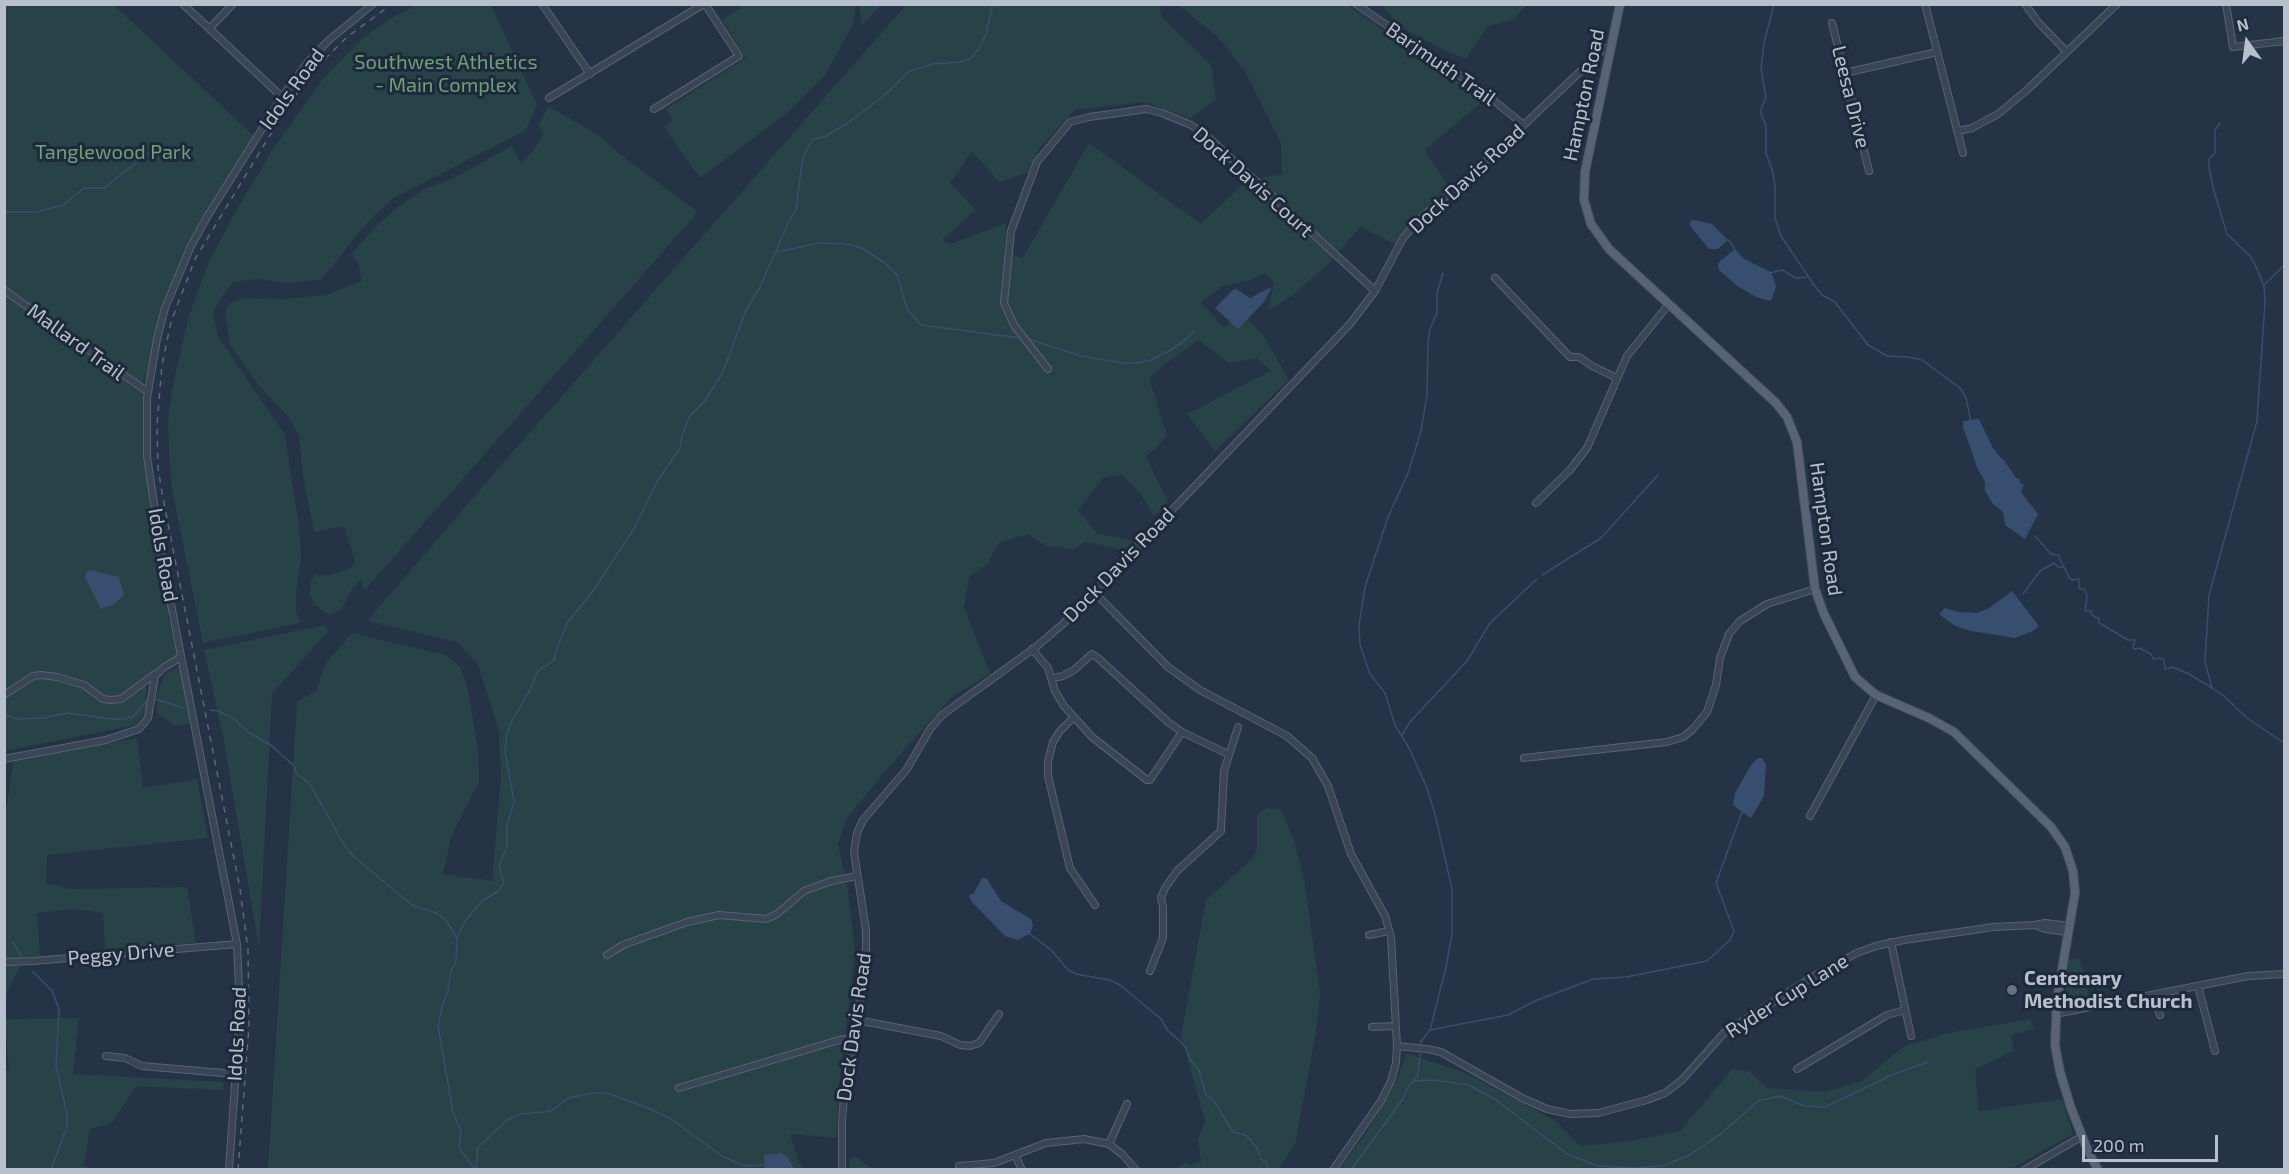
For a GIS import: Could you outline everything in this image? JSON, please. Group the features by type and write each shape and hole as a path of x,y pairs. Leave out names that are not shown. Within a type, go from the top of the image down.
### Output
{"main road":[{"name":"Hampton Road","path":"1620,4 1585,172 1586,211 1593,228 1609,249 1776,403 1792,426 1797,442 1815,589 1824,614 1851,670 1861,684 1876,695 1929,718 1954,732 2058,835 2067,851 2074,876 2074,893 2055,1014 2055,1039 2058,1063 2081,1137 2098,1170"}],"street":[{"path":"183,4 282,98"},
{"path":"209,29 233,4"},
{"name":"Idols Road","path":"229,1170 240,1012 237,944 162,558 147,456 148,392 165,308 191,246 282,98 308,62 329,40 373,4"},
{"path":"542,4 590,74"},
{"path":"549,98 705,4 740,57 654,109"},
{"name":"Barjmuth Trail","path":"1356,4 1482,91 1524,125"},
{"path":"1925,4 1963,153"},
{"path":"2025,4 2038,22 2066,51"},
{"path":"1958,131 1981,124 1998,114 2027,90 2117,4"},
{"path":"2226,4 2233,47 2284,41"},
{"name":"Leesa Drive","path":"1832,23 1869,171"},
{"name":"Dock Davis Road","path":"842,1170 845,1086 857,1020 866,940 855,844 862,820 908,769 936,721 953,705 1032,649 1064,622 1350,324 1376,291 1403,238 1424,216 1605,48 1611,47"},
{"path":"1845,73 1936,52"},
{"name":"Dock Davis Court","path":"1048,369 1014,326 1004,303 1011,231 1037,162 1070,122 1089,117 1147,109 1191,125 1208,137 1376,291"},
{"path":"1494,278 1570,357 1580,357 1592,366 1617,378"},
{"name":"Mallard Trail","path":"4,290 148,392"},
{"path":"1536,503 1570,470 1587,448 1627,356 1669,304"},
{"path":"1524,758 1667,742 1683,737 1707,712 1716,685 1720,658 1729,634 1740,621 1767,604 1815,589"},
{"path":"1094,592 1168,667 1200,690 1287,736 1312,758 1328,786 1351,854 1382,909 1389,931 1397,1046 1394,1071 1387,1090 1367,1123 1333,1170"},
{"path":"1032,649 1048,668 1053,678 1055,692 1074,717 1092,737 1147,780 1150,780 1182,732"},
{"path":"1053,678 1074,670 1092,654 1182,732 1228,754"},
{"path":"4,695 33,676 41,675 57,676 84,685 103,699 121,699 181,657"},
{"path":"4,759 106,740 139,729 148,718 154,680 159,671"},
{"path":"1810,816 1876,695"},
{"path":"1074,717 1053,742 1048,761 1048,776 1070,868 1095,905"},
{"path":"1150,971 1163,938 1161,898 1165,888 1177,871 1221,831 1224,771 1238,727"},
{"path":"607,955 622,945 687,922 719,915 766,919 777,914 804,891 831,881 857,876"},
{"name":"Ryder Cup Lane","path":"1397,1046 1427,1048 1441,1052 1547,1109 1570,1114 1598,1113 1665,1093 1682,1080 1724,1033 1741,1020 1857,953 1891,942 1994,927 2035,925 2045,929 2069,929"},
{"path":"1369,935 1389,931"},
{"path":"1891,942 1911,1036"},
{"name":"Peggy Drive","path":"4,962 237,944"},
{"path":"2055,1014 2248,976 2284,974"},
{"path":"2198,986 2215,1051"},
{"path":"2152,995 2160,1015"},
{"path":"1797,1069 1887,1015 1905,1010"},
{"path":"857,1020 941,1036 960,1045 970,1046 979,1043 999,1014"},
{"path":"1372,1027 1395,1026"},
{"path":"679,1088 839,1040 854,1038"},
{"path":"106,1056 124,1058 142,1066 235,1074"},
{"path":"1108,1144 1127,1104"},
{"path":"2024,1170 2081,1137"},
{"path":"959,1166 986,1165 1032,1147 1056,1141 1084,1139 1108,1144 1124,1155 1136,1170"},
{"path":"1015,1155 1022,1170"}],"green space":[{"name":"Southwest Athletics - Main Complex","path":"419,4 491,5 537,105 526,130 392,199 365,225 321,280 287,283 259,279 233,282 221,298 213,312 218,336 285,435 299,526 301,557 296,611 300,623 203,643 172,490 169,450 168,418 174,379 189,316 207,266 233,216 273,149 322,80 363,38 388,20"},
{"path":"859,4 881,4 881,5 862,25"},
{"path":"1384,4 1527,5 1514,19 1488,26 1465,59 1399,26 1383,7"},
{"name":"Tanglewood Park","path":"4,5 114,5 254,136 202,218 178,267 165,298 151,353 148,375 143,380 145,463 171,614 167,614 178,656 165,662 146,678 146,709 136,725 5,751","holes":["97,571 103,573 124,595 102,608 92,589"]},
{"path":"744,5 856,5 853,24 826,74 786,114 700,178 664,127 673,120 666,109 746,58 722,20"},
{"path":"906,5 1163,5 1160,7 1161,16 1211,65 1216,100 1190,118 1143,102 1075,110 1040,148 1027,173 999,182 972,151 950,183 976,210 942,240 951,244 1006,223 1005,248 1022,259 1089,143 1201,224 1246,181 1282,174 1281,143 1245,71 1217,36 1178,5 1347,5 1484,100 1425,150 1448,186 1395,244 1360,227 1326,266 1293,295 1268,311 1274,283 1265,273 1250,280 1223,286 1201,302 1223,327 1244,314 1265,338 1289,380 1215,451 1187,414 1271,371 1257,358 1228,363 1199,340 1149,378 1167,435 1146,456 1168,502 1154,516 1140,493 1122,475 1103,478 1078,510 1097,533 1133,541 1125,550 1085,542 1074,549 1046,546 1028,534 999,543 988,563 969,577 964,607 990,674 953,696 893,762 846,819 838,844 848,891 855,952 839,1085 836,1138 790,1134 799,1163 804,1169 268,1170 297,702 316,691 326,663 352,633 446,655 461,668 468,689 478,749 479,782 451,837 443,874 492,881 501,777 499,731 478,665 458,642 367,621"},
{"path":"548,106 600,136 622,156 698,212 365,590 361,580 353,588 341,610 329,615 315,605 310,595 310,583 315,574 328,576 352,567 355,561 344,526 314,532 303,477 299,436 290,419 258,384 230,345 225,311 229,304 244,298 285,299 325,295 362,281 358,262 351,254 377,225 399,206 426,188 452,179 512,146 521,163 533,151 543,135 539,125"},
{"path":"325,625 328,631 272,694 259,948 224,741 204,650"},
{"path":"180,666 191,723 175,726 157,713 157,694 165,674"},
{"path":"137,738 143,788 197,779 208,838 47,855 46,883 70,889 187,887 196,943 105,949 103,913 73,909 37,913 40,956 25,957 5,996 4,828 13,762"},
{"path":"1266,808 1281,809 1294,841 1305,884 1320,993 1316,1033 1295,1144 1279,1169 1176,1169 1185,1162 1190,1165 1201,1161 1198,1140 1205,1121 1181,1036 1206,900 1251,860 1257,850 1257,815"},
{"path":"2079,958 2089,998 2068,1004 2064,981 2068,960"},
{"path":"79,1018 73,1074 223,1082 223,1090 137,1086 112,1123 90,1129 84,1165 92,1169 5,1169 4,1071 9,1071 5,1019"},
{"path":"2030,1019 2034,1029 2011,1035 2014,1051 1975,1069 1979,1111 2062,1099 2073,1134 2011,1169 1339,1169 1366,1133 1396,1083 1406,1053 1466,1073 1556,1121 1580,1146 1630,1141 1680,1131 1732,1069 1749,1071 1767,1088 1824,1092 1862,1081 1903,1047 1944,1034"},
{"path":"855,1156 871,1169 850,1169 849,1160"}],"water":[{"path":"1690,221 1712,224 1728,240 1718,249 1709,249 1690,226"},
{"path":"1735,249 1744,259 1771,272 1776,286 1770,301 1756,297 1736,285 1719,270 1720,261"},
{"path":"1236,289 1250,298 1271,289 1264,302 1238,329 1215,308 1233,290"},
{"path":"1979,419 1993,448 2016,478 2020,479 2020,484 2024,484 2021,492 2038,514 2025,539 2005,525 2003,512 1992,503 1985,490 1985,482 1977,467 1963,427 1963,421"},
{"path":"87,571 119,577 124,595 113,605 101,609 85,577"},
{"path":"2012,591 2039,626 2015,638 1955,626 1939,614 1945,608 1958,612 1977,613 1989,608"},
{"path":"1758,758 1762,758 1766,765 1764,796 1751,818 1733,803 1735,793 1751,765"},
{"path":"982,878 987,879 1001,901 1031,919 1033,926 1030,934 1017,940 1005,936 971,901 969,895 974,893"},
{"path":"781,1153 788,1158 794,1169 765,1169 764,1155"}],"waterway":[{"path":"476,1170 459,1145 461,1132 453,1112 438,1026 451,971 456,962 457,938 465,921 482,901 498,891 504,883 499,866 507,847 507,825 514,802 505,752 507,733 512,721 531,688 537,672 554,660 568,622 593,591 635,527 658,480 680,448 682,435 690,416 704,402 723,372 745,312 760,287 796,210 804,155 812,140 826,136 848,123 886,94 908,72 932,64 970,59 978,50 986,34 993,4"},
{"path":"1774,4 1764,43 1761,69 1766,97 1760,112 1766,125 1766,153 1772,169 1775,186 1775,218 1781,236 1814,285 1822,295 1835,302 1868,345 1887,356 1922,360 1960,388 1966,398 1971,422"},
{"path":"2212,688 2205,662 2209,595 2257,421 2265,302 2264,286 2258,271 2251,257 2227,234 2214,191 2209,159 2215,153 2215,130 2220,123"},
{"path":"7,212 36,212 63,205 84,188 104,188 151,151"},
{"path":"1728,240 1735,251"},
{"path":"777,252 819,243 860,247 885,263 897,275 907,309 921,325 1020,338"},
{"path":"2264,285 2284,265"},
{"path":"1770,273 1782,270 1796,278 1807,277"},
{"path":"1420,1043 1430,1030 1446,967 1452,934 1452,889 1427,788 1409,748 1395,725 1385,693 1370,674 1360,645 1359,625 1365,587 1388,517 1408,473 1421,431 1427,395 1428,342 1430,329 1437,313 1437,293 1443,273"},
{"path":"1028,339 1081,356 1123,363 1138,363 1151,360 1169,351 1194,331"},
{"path":"1542,575 1601,538 1658,475"},
{"path":"2035,536 2051,554 2058,555 2072,580 2079,579 2079,588 2085,590 2087,596 2085,611 2091,611 2092,615 2099,619 2099,623 2128,640 2135,640 2134,649 2139,648 2151,654 2153,659 2164,660 2165,669 2172,667 2212,688 2248,719 2284,743"},
{"path":"2023,594 2040,571 2054,563 2058,567 2063,567"},
{"path":"1402,735 1410,722 1467,661 1490,623 1537,579"},
{"path":"4,714 16,719 44,718 67,713 123,719 133,717 148,699"},
{"path":"155,699 184,708"},
{"path":"210,710 233,718 248,732 272,746 294,766 296,773 310,784 343,843 353,856 412,905 436,913 446,920 456,937"},
{"path":"1430,1030 1508,1015 1535,1001 1593,979 1626,977 1707,961 1730,940 1734,931 1716,883 1742,812"},
{"path":"1030,934 1051,950 1068,970 1076,974 1110,980 1120,985 1161,1019 1168,1031 1186,1048 1191,1061 1199,1070 1206,1095 1214,1101 1234,1132 1247,1136 1256,1146 1269,1170"},
{"path":"13,942 22,958"},
{"path":"33,972 52,991 59,1009 56,1066 67,1114 67,1126 51,1170"},
{"path":"1351,1170 1414,1081 1418,1074 1420,1054"},
{"path":"1414,1081 1433,1080 1469,1085 1496,1100 1567,1154 1598,1166 1633,1168 1662,1166 1688,1156 1722,1133 1758,1101 1780,1096 1804,1106 1825,1107 1894,1074 1928,1062"},
{"path":"476,1170 478,1147 508,1119 521,1114 546,1112 568,1098 593,1093 606,1093 646,1107 671,1119 722,1156 735,1162 747,1166 764,1165"}],"railway":[{"path":"238,1170 249,1026 248,950 240,889 158,467 157,424 162,365 171,322 195,259 267,140 300,89 321,63 347,37 392,4"}],"place":[{"name":"Centenary Methodist Church","path":"2012,990"}]}
